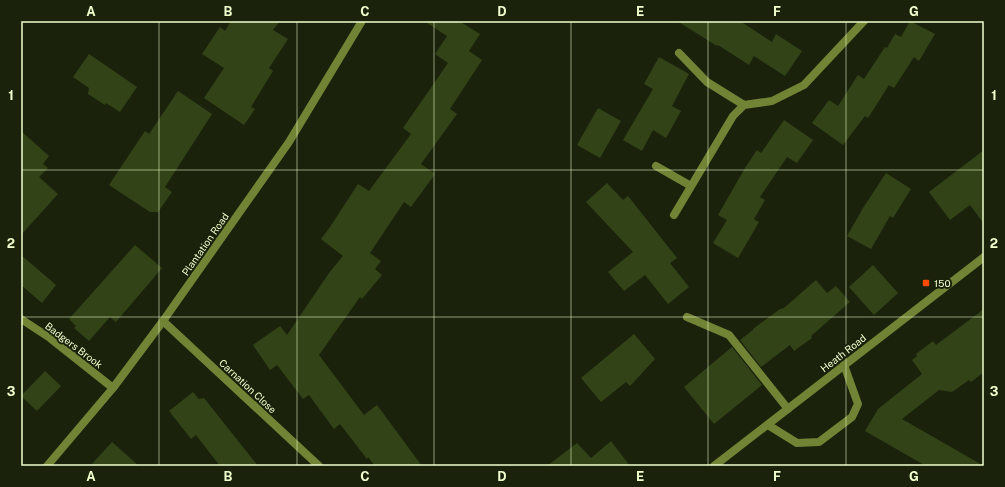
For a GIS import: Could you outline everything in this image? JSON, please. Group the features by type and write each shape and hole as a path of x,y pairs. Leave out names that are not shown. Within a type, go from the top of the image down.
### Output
{"street":[{"name":"Plantation Road","path":"47,466 113,388 289,142 362,21"},
{"path":"674,215 733,116 744,105 772,101 804,85 864,21"},
{"path":"679,53 707,82 744,105"},
{"path":"656,166 691,186"},
{"name":"Heath Road","path":"714,466 984,257"},
{"path":"687,317 729,335 788,409"},
{"name":"Badgers Brook","path":"21,319 50,338 113,388"},
{"name":"Carnation Close","path":"163,320 319,466"},
{"path":"768,425 797,443 819,442 852,417 858,404 844,365"}],"building":[{"path":"231,21 280,21 273,30 288,39 269,68 273,71 251,107 255,109 244,125 204,98 224,68 202,54 220,27 225,31"},
{"path":"424,21 459,21 480,34 469,51 482,60 450,109 457,114 421,164 435,174 411,207 404,202 370,253 381,261 375,269 382,275 362,299 360,297 319,355 364,415 377,405 422,466 375,466 368,457 367,459 340,424 334,429 309,395 303,399 277,365 270,370 253,345 280,326 287,335 329,273 343,256 321,239 358,184 369,191 411,134 403,128 448,63 435,54 447,36"},
{"path":"677,21 740,21 772,42 776,34 802,51 785,76 754,56 749,65"},
{"path":"910,21 935,34 919,61 914,57 894,88 889,85 868,118 865,116 843,145 812,123 829,100 838,106 858,75 864,79 885,47 887,48 895,34 901,37"},
{"path":"89,54 137,87 120,112 106,103 105,105 88,94 89,88 73,77"},
{"path":"659,57 689,74 672,106 681,111 666,138 653,130 642,151 623,140 653,89 644,84"},
{"path":"178,91 212,114 165,187 172,192 158,212 150,212 109,185 145,131 149,134"},
{"path":"598,108 621,121 600,158 577,145"},
{"path":"784,120 813,140 797,163 787,157 760,197 765,200 754,219 759,222 738,258 713,243 727,220 718,215 757,150 761,153"},
{"path":"21,131 49,156 43,164 48,168 39,177 58,194 21,235"},
{"path":"984,150 984,224 970,205 950,220 929,192"},
{"path":"886,173 911,189 893,218 890,216 871,249 847,236"},
{"path":"607,183 623,200 628,196 677,258 670,263 689,287 668,304 645,275 624,291 608,272 633,252 586,202"},
{"path":"135,245 162,268 116,322 110,317 89,341 74,328 76,326 69,319"},
{"path":"21,255 56,285 42,303 21,285"},
{"path":"873,265 898,293 874,315 849,287"},
{"path":"816,280 827,293 836,286 850,302 811,336 812,338 794,351 790,345 761,367 740,340 780,309 784,308"},
{"path":"984,309 984,372 971,382 969,380 952,392 939,390 902,419 984,466 926,466 865,431 878,409 922,374 912,360 917,356 916,354 933,341 936,345"},
{"path":"634,334 655,359 630,386 626,382 601,402 581,378"},
{"path":"732,347 762,385 714,424 684,387"},
{"path":"45,371 61,386 37,411 21,396"},
{"path":"193,392 199,399 204,398 258,466 220,466 196,435 191,439 169,411"},
{"path":"611,441 630,466 547,466 577,443 591,458"},
{"path":"112,442 139,466 90,466"}],"place":[{"name":"150","path":"926,283"}]}
